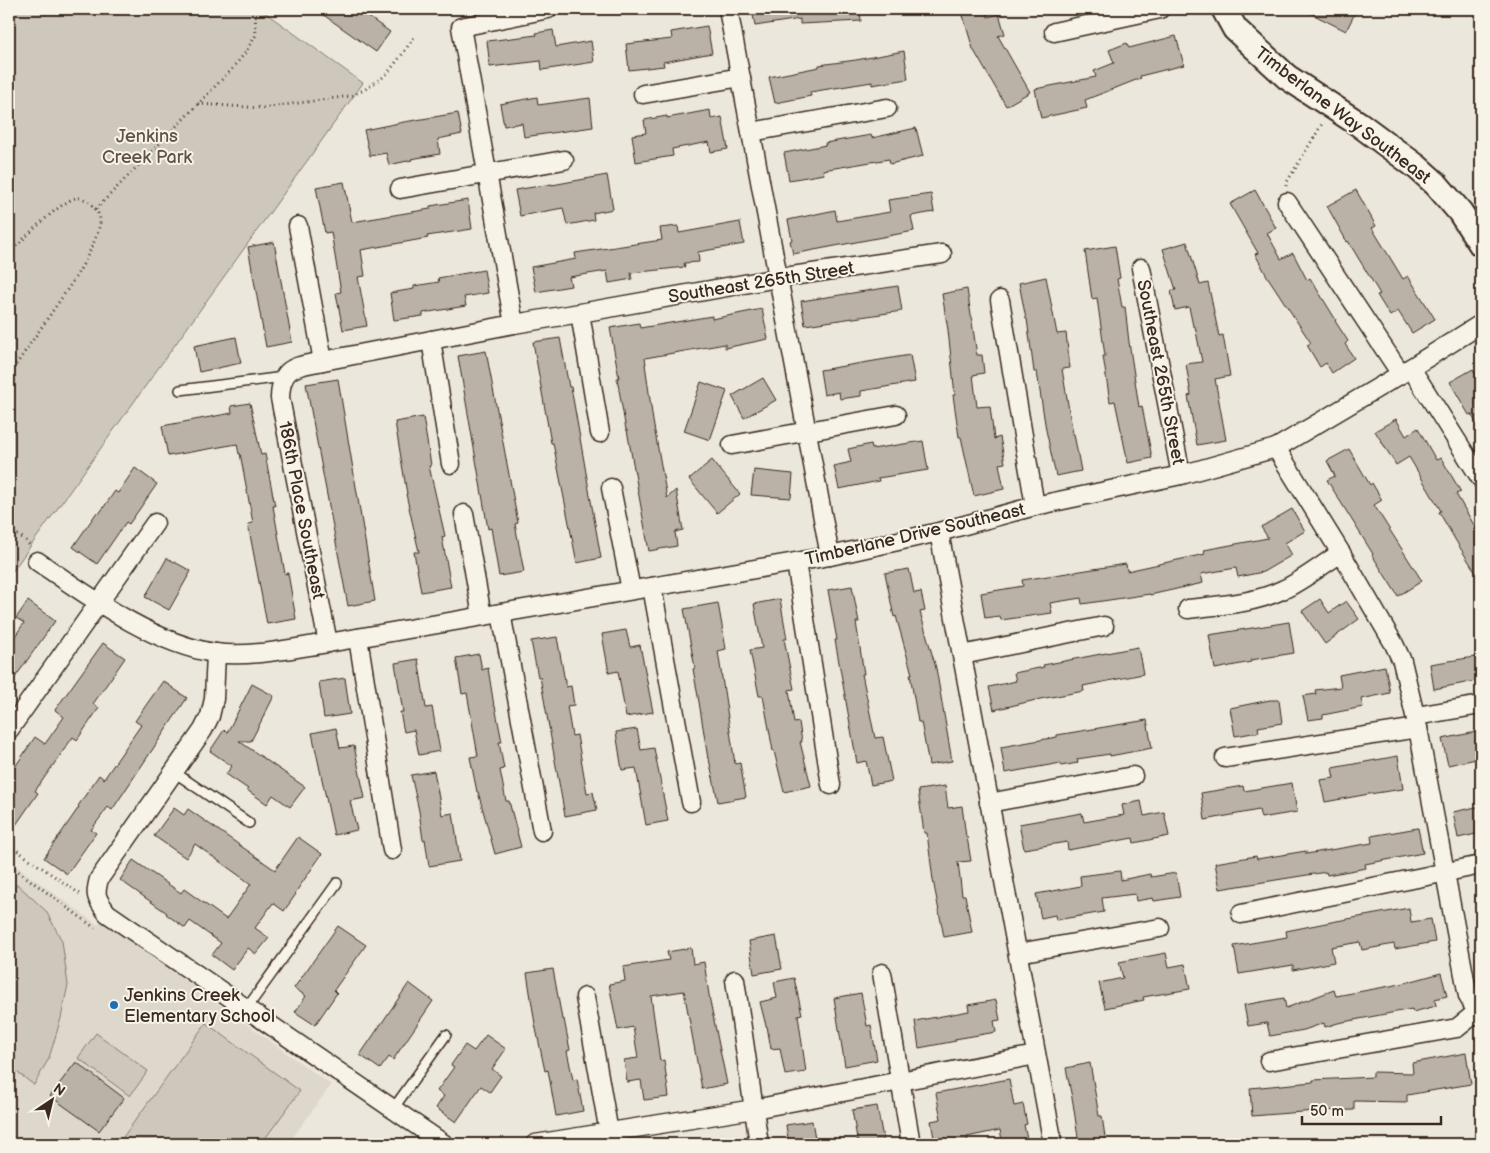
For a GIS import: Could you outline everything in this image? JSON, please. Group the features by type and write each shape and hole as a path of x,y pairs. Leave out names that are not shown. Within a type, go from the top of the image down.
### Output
{"street":[{"path":"514,324 462,27 548,9"},
{"path":"728,9 830,556"},
{"path":"1054,32 1160,9"},
{"name":"Timberlane Way Southeast","path":"1224,9 1235,30 1288,77 1359,124 1417,167 1436,184 1460,212 1481,244"},
{"path":"643,94 741,77"},
{"path":"752,132 887,108"},
{"path":"400,189 564,160"},
{"path":"1287,202 1481,479"},
{"path":"298,226 323,361"},
{"name":"Southeast 265th Street","path":"284,377 288,371 294,368 323,361 514,324 778,278 942,254"},
{"name":"Southeast 265th Street","path":"1141,268 1181,475"},
{"name":"Timberlane Drive Southeast","path":"1000,300 1035,506"},
{"path":"580,313 600,433"},
{"name":"Timberlane Drive Southeast","path":"37,562 98,603 160,636 194,648 216,653 249,653 328,643 830,556 939,532 1035,506 1181,475 1276,448 1481,324"},
{"path":"432,340 451,464"},
{"name":"186th Place Southeast","path":"284,377 280,389 280,398 328,643"},
{"path":"732,445 896,415"},
{"path":"1269,1062 1457,1028 1479,1013 1468,996 1417,722 1402,661 1394,644 1276,448"},
{"path":"612,488 631,590"},
{"path":"464,514 482,616"},
{"path":"9,730 155,523"},
{"path":"939,532 1053,1144"},
{"path":"1188,609 1257,599 1284,590 1340,553"},
{"name":"Timberlane Drive Southeast","path":"796,562 831,785"},
{"path":"652,587 691,802"},
{"path":"501,613 542,831"},
{"path":"962,655 1104,626"},
{"path":"358,638 392,850"},
{"path":"216,653 214,699 210,716 203,730 99,879 96,891 98,900 108,913 444,1144"},
{"path":"1225,758 1417,722 1481,705"},
{"path":"989,803 1133,776"},
{"path":"1242,914 1481,865"},
{"path":"1018,953 1160,928"},
{"path":"882,974 911,1144"},
{"path":"735,980 759,1144"},
{"path":"585,996 610,1138"},
{"path":"535,1144 610,1138 1036,1055"}],"lane":[{"path":"180,390 284,377"},
{"path":"174,772 249,823"},
{"path":"247,1008 337,883"},
{"path":"393,1109 446,1035"}],"path":[{"path":"96,209 234,68 256,35 256,9"},
{"path":"198,104 262,108 350,96 364,90 386,75 415,36"},
{"path":"1287,202 1287,182 1333,107"},
{"path":"9,254 64,204 76,198 82,198 96,209 101,224 75,279 9,375"},
{"path":"9,529 27,541 37,562"},
{"path":"9,845 80,894 96,891"},
{"path":"9,878 15,869 96,929 108,913"}],"shaded area":[{"name":"Jenkins Creek Elementary School","path":"9,861 98,925 102,920 331,1085 288,1144 9,1144"}],"green space":[{"name":"Jenkins Creek Park","path":"9,9 260,9 363,83 9,576"},
{"path":"17,884 46,911 62,941 68,985 61,1018 49,1058 34,1085 9,1066 9,895"},
{"path":"206,1023 300,1091 261,1144 118,1144"},
{"path":"96,1033 148,1071 130,1096 78,1058"}],"building":[{"path":"315,9 357,9 390,32 376,52"},
{"path":"752,9 860,9 861,21 800,24 800,19 755,26"},
{"path":"961,9 986,9 988,17 999,14 1005,34 998,36 1030,92 1006,106 973,49"},
{"path":"1302,9 1357,9 1346,31"},
{"path":"707,26 712,53 663,62 664,66 629,70 626,44 672,39 671,32"},
{"path":"553,30 556,47 591,41 594,62 542,70 541,61 490,67 487,41 537,35 536,33"},
{"path":"1176,36 1184,65 1140,76 1141,78 1085,100 1087,108 1041,118 1035,89 1096,77 1094,71 1114,63 1109,50 1127,43 1129,48"},
{"path":"904,51 908,79 872,85 872,82 810,92 811,96 775,103 769,77 819,67 819,65"},
{"path":"537,97 538,105 590,98 593,127 524,137 522,123 504,126 500,104"},
{"path":"710,110 711,119 722,117 728,149 711,152 709,142 672,149 673,156 636,162 632,135 646,133 644,120"},
{"path":"458,113 462,134 438,139 440,154 389,165 386,153 370,156 364,130"},
{"path":"916,128 923,156 890,164 889,159 823,170 824,174 789,180 784,153 826,145 825,143 871,135 872,138"},
{"path":"607,175 613,209 593,213 594,220 567,225 563,208 520,216 515,190"},
{"path":"344,182 352,222 430,209 430,206 468,200 472,229 361,250 365,276 358,277 367,326 343,330 336,293 341,292 331,232 325,233 316,187"},
{"path":"1255,190 1276,228 1267,233 1281,259 1293,253 1307,280 1310,278 1348,341 1345,344 1354,358 1332,373 1326,363 1320,367 1307,345 1311,343 1267,276 1255,254 1258,253 1230,204"},
{"path":"1356,190 1376,226 1372,228 1403,279 1408,276 1435,319 1412,333 1398,311 1390,316 1377,295 1380,294 1327,206"},
{"path":"931,194 934,212 911,216 914,231 793,254 788,220 835,210 837,221 890,212 888,200"},
{"path":"740,222 744,244 698,252 699,262 684,263 685,267 631,273 632,279 609,283 607,271 569,277 571,286 536,292 531,267 576,259 575,253 662,240 660,228 678,226 679,233"},
{"path":"274,242 292,342 266,347 248,247"},
{"path":"1187,242 1200,285 1208,283 1219,336 1223,335 1230,376 1215,379 1226,440 1197,445 1188,396 1191,395 1186,364 1202,362 1189,307 1175,310 1171,291 1176,290 1163,249"},
{"path":"1115,246 1120,278 1117,279 1122,307 1125,307 1139,407 1142,406 1152,458 1128,463 1115,401 1110,402 1097,298 1092,299 1085,251"},
{"path":"484,270 488,293 464,297 466,306 423,313 423,316 394,320 390,293 414,289 414,286 439,282 438,278"},
{"path":"1046,277 1057,334 1066,333 1070,368 1062,369 1081,471 1056,476 1046,430 1037,372 1034,372 1027,319 1019,283"},
{"path":"898,286 902,311 805,325 801,301"},
{"path":"967,289 977,355 982,355 984,373 973,375 977,407 990,406 994,439 1000,437 1005,463 999,464 1004,489 974,496 961,437 959,437 953,395 955,395 948,330 942,294"},
{"path":"762,309 768,339 725,348 725,344 645,358 653,421 667,498 676,490 683,530 675,532 677,546 649,551 626,430 610,328 639,323 640,328 712,316 712,319"},
{"path":"236,337 241,363 199,372 194,346"},
{"path":"560,338 569,387 571,387 601,558 577,563 553,443 551,443 533,342"},
{"path":"486,351 518,523 515,524 524,572 499,576 491,528 488,529 458,356"},
{"path":"910,355 915,382 861,391 861,396 840,399 839,392 824,395 820,370"},
{"path":"1473,369 1481,385 1481,431 1471,414 1469,415 1450,382"},
{"path":"763,378 776,400 744,418 732,396"},
{"path":"338,379 375,601 348,606 306,384"},
{"path":"701,382 727,391 710,440 684,431"},
{"path":"250,403 261,455 265,454 285,574 288,573 296,619 267,624 248,524 253,523 237,444 168,456 162,426 232,413 231,406"},
{"path":"423,417 431,465 429,466 445,536 442,537 451,587 421,592 414,552 419,552 406,494 395,422"},
{"path":"1396,419 1406,436 1418,428 1436,460 1441,458 1461,492 1456,494 1481,537 1481,581 1439,512 1441,511 1409,457 1396,465 1375,431"},
{"path":"923,441 928,470 878,478 879,481 839,489 834,466 851,462 848,449 871,444 872,449"},
{"path":"1349,449 1370,485 1372,483 1382,500 1374,505 1422,581 1398,596 1327,480 1335,476 1327,461"},
{"path":"712,460 740,494 717,513 689,479"},
{"path":"135,468 157,484 129,524 126,522 97,564 73,547 97,512 99,514 115,491 118,493"},
{"path":"754,470 793,474 791,498 751,495"},
{"path":"1292,509 1305,531 1285,543 1292,555 1263,572 1238,577 1236,568 1201,574 1203,583 1150,595 1082,604 1081,598 1050,603 1052,613 1001,620 1000,616 985,618 981,593 1023,586 1022,580 1126,564 1127,571 1205,554 1204,550 1268,538 1261,527"},
{"path":"167,558 191,571 169,610 145,597"},
{"path":"909,569 914,593 921,592 925,611 920,612 936,668 952,761 929,765 921,722 918,722 910,674 912,674 896,616 894,617 885,573"},
{"path":"852,586 859,622 856,622 864,674 862,674 875,738 883,737 892,781 871,785 866,761 857,763 828,590"},
{"path":"780,599 787,639 784,639 794,689 789,690 794,723 799,722 802,742 800,742 811,786 784,792 773,751 763,696 759,696 750,650 762,648 754,604"},
{"path":"1320,599 1329,613 1346,601 1359,619 1325,644 1302,611"},
{"path":"28,601 55,621 9,686 9,645 24,623 16,618"},
{"path":"718,603 726,649 718,651 735,764 740,763 746,797 718,802 708,759 693,669 695,668 684,609"},
{"path":"1289,622 1294,653 1251,660 1251,662 1215,669 1209,635"},
{"path":"626,630 630,647 640,645 653,712 626,717 618,671 609,673 602,634"},
{"path":"557,637 566,687 571,686 574,705 567,706 572,736 577,735 587,793 593,792 597,810 565,816 540,677 538,677 531,641"},
{"path":"103,643 125,658 93,704 99,708 77,740 73,737 35,791 38,793 9,835 9,776 35,737 45,744 64,717 55,710"},
{"path":"1138,647 1143,674 1083,686 1084,691 994,710 989,687 1016,681 1014,673 1044,667 1043,665"},
{"path":"479,654 482,670 488,668 502,742 499,742 504,769 500,770 506,801 509,801 521,847 495,854 477,792 470,757 478,756 467,693 462,694 456,658"},
{"path":"1481,656 1481,680 1434,689 1430,664"},
{"path":"418,659 426,708 432,707 440,751 419,755 414,730 404,732 400,712 403,712 395,663"},
{"path":"1385,666 1390,693 1361,699 1363,707 1323,715 1323,718 1308,720 1303,696 1316,694 1315,690 1341,687 1339,675"},
{"path":"345,678 350,714 324,718 319,682"},
{"path":"163,681 187,698 112,810 108,807 91,830 96,833 67,874 44,858 99,775 104,779 141,725 135,721"},
{"path":"252,684 274,696 251,741 239,741 305,787 290,807 273,795 267,804 247,790 226,774 232,766 210,751 224,730 227,733"},
{"path":"1279,700 1282,723 1258,727 1259,732 1235,736 1230,708"},
{"path":"1147,720 1152,748 1110,756 1110,754 1077,759 1078,763 1061,766 1061,763 1005,773 1001,747 1057,737 1057,735"},
{"path":"336,728 340,748 354,746 365,798 350,801 357,830 334,835 312,733"},
{"path":"637,729 641,750 654,748 668,821 646,825 636,768 622,770 616,732"},
{"path":"1481,731 1481,758 1448,765 1442,739"},
{"path":"1398,756 1403,789 1325,802 1320,780 1334,778 1332,768"},
{"path":"434,771 442,815 453,813 460,861 429,866 411,775"},
{"path":"1292,783 1297,812 1261,818 1259,810 1205,820 1201,793 1243,786 1244,791"},
{"path":"945,786 948,808 962,806 971,861 958,862 962,895 965,895 972,932 944,937 933,880 927,833 924,833 918,790"},
{"path":"1141,801 1144,816 1164,812 1169,836 1134,843 1133,838 1068,850 1067,842 1024,849 1019,824 1082,813 1084,822 1124,815 1122,805"},
{"path":"1481,806 1481,833 1458,838 1453,812"},
{"path":"174,808 184,815 188,809 275,870 298,837 322,854 284,911 273,903 255,928 269,938 256,954 248,948 232,970 212,955 221,943 190,921 185,928 120,880 133,860 181,893 184,889 226,919 251,884 195,844 186,858 154,836"},
{"path":"1418,828 1423,853 1365,864 1366,868 1327,875 1326,872 1220,889 1215,863 1256,856 1257,859 1306,851 1306,854 1372,843 1371,836"},
{"path":"1120,871 1121,880 1150,874 1151,877 1176,873 1180,897 1154,901 1153,898 1136,901 1135,894 1102,898 1104,912 1056,920 1055,915 1041,918 1036,894 1081,886 1080,876"},
{"path":"1409,908 1411,922 1431,919 1435,942 1395,949 1394,944 1362,950 1360,942 1331,947 1334,962 1293,970 1293,965 1239,974 1234,946 1287,937 1286,931"},
{"path":"338,926 366,945 334,990 337,993 315,1025 295,1012 306,996 294,988"},
{"path":"776,936 782,969 754,974 749,941"},
{"path":"691,948 693,964 704,962 727,1084 702,1089 684,991 651,996 660,1061 664,1060 669,1097 644,1100 641,1080 627,1082 624,1060 638,1058 633,1027 618,1030 609,984 625,981 623,967 669,960 667,952"},
{"path":"1166,953 1169,967 1185,964 1190,989 1143,997 1144,1000 1105,1008 1099,983 1123,978 1119,962"},
{"path":"553,969 570,1050 567,1051 573,1080 577,1079 583,1111 556,1116 548,1070 545,1071 535,1024 527,973"},
{"path":"1441,973 1447,996 1435,999 1436,1006 1413,1012 1412,1009 1325,1027 1324,1023 1304,1030 1270,1036 1267,1023 1248,1026 1244,1005 1284,998 1286,1008 1334,990 1336,996 1401,984"},
{"path":"794,978 802,1014 798,1015 806,1072 785,1075 780,1048 771,1049 760,1002 777,998 774,982"},
{"path":"409,983 433,1001 393,1060 389,1057 380,1069 360,1055"},
{"path":"861,993 867,1026 871,1025 877,1060 845,1066 834,998"},
{"path":"996,1000 1000,1020 994,1021 996,1032 919,1048 915,1021 969,1011 968,1005"},
{"path":"486,1035 506,1049 492,1069 501,1076 490,1092 481,1086 456,1122 436,1108 444,1096 437,1091 454,1067 451,1065 465,1045 474,1051"},
{"path":"1466,1053 1471,1084 1407,1095 1407,1102 1354,1101 1354,1110 1252,1116 1250,1088 1313,1082 1313,1080 1373,1077 1373,1072 1413,1073 1412,1063"},
{"path":"76,1062 124,1098 99,1131 50,1096"},
{"path":"1090,1063 1099,1116 1102,1116 1106,1144 1079,1144 1066,1068"},
{"path":"1009,1079 1014,1106 1023,1104 1027,1124 1024,1125 1028,1144 1003,1144 1000,1130 967,1137 969,1144 935,1144 931,1121 941,1119 936,1093"},
{"path":"877,1106 884,1144 858,1144 852,1110"},
{"path":"812,1121 816,1144 789,1144 786,1125"}],"place":[{"name":"Jenkins Creek Elementary School","path":"114,1005"}]}
